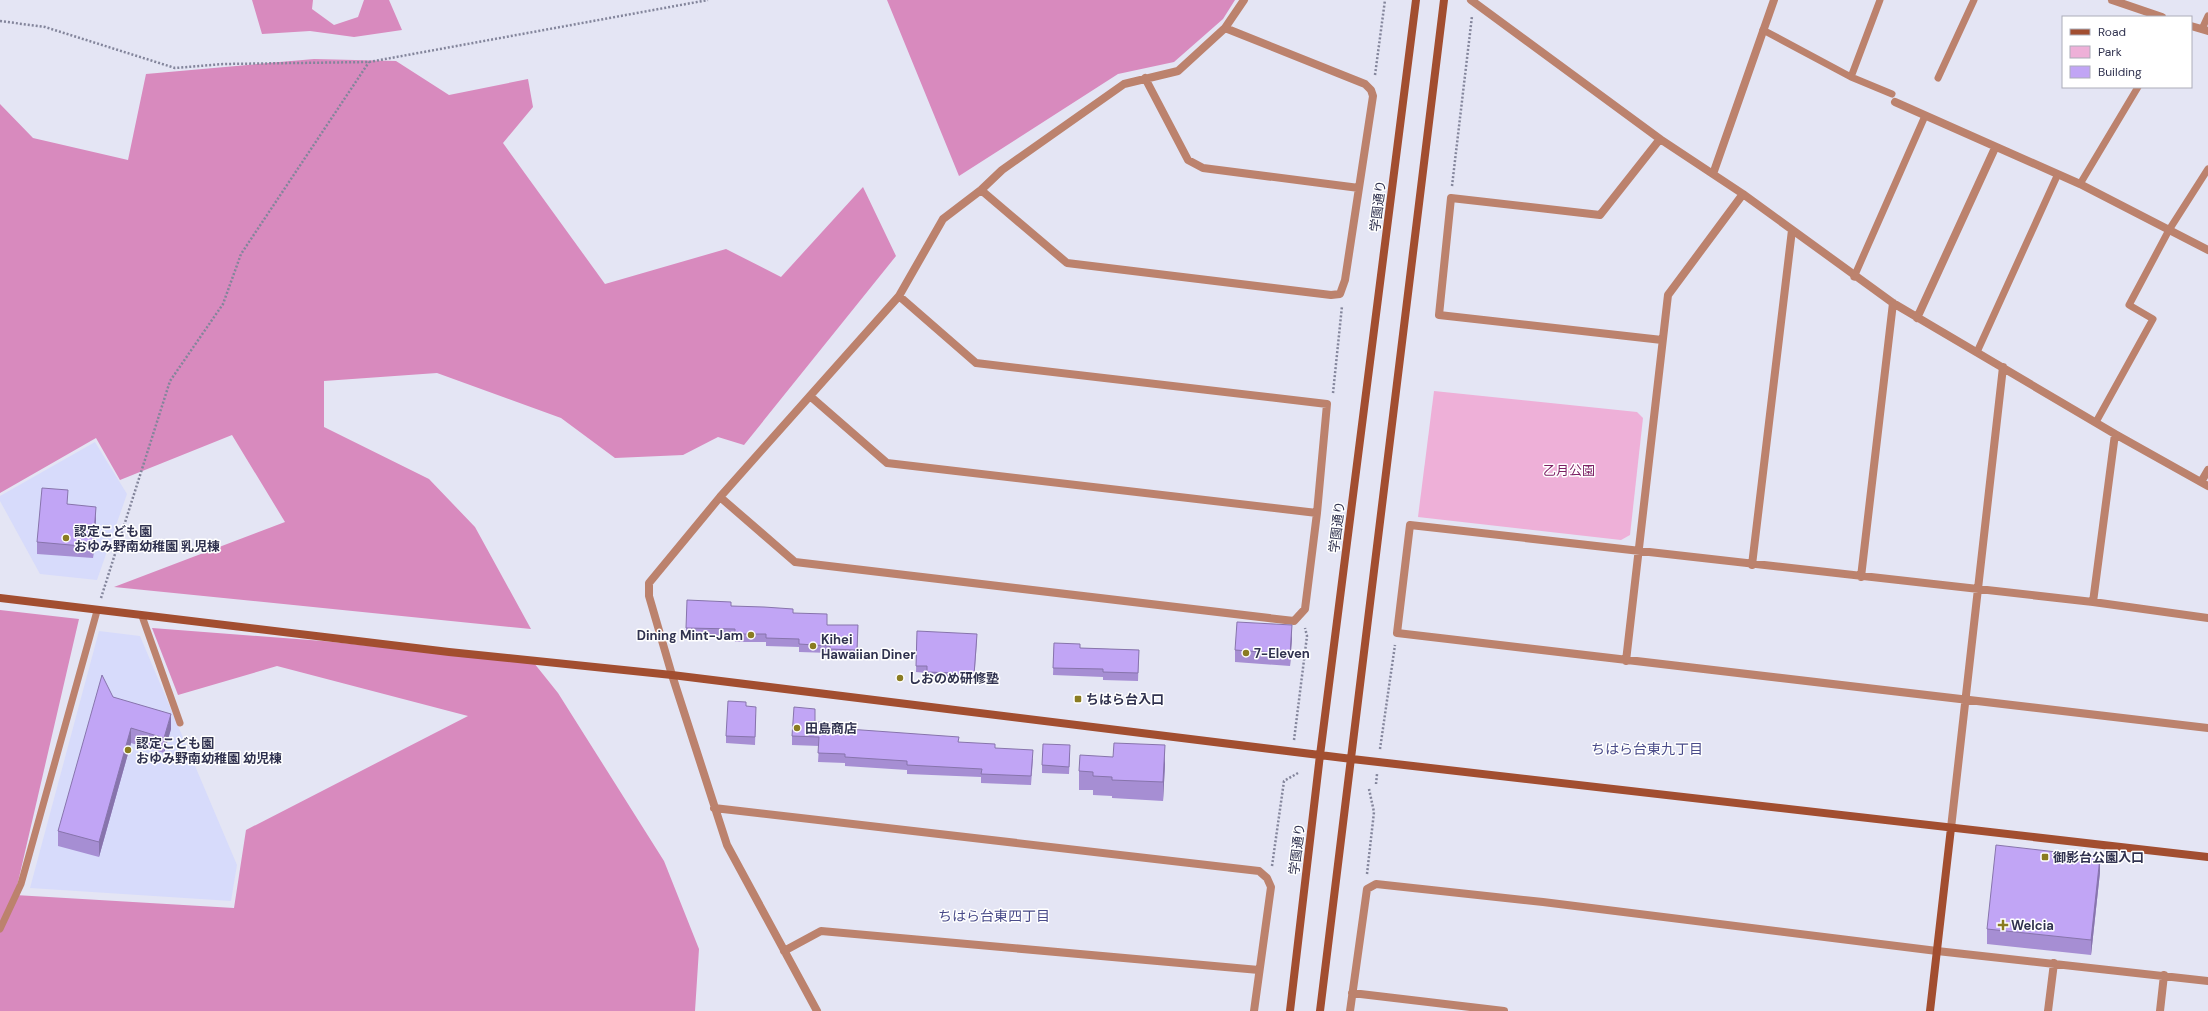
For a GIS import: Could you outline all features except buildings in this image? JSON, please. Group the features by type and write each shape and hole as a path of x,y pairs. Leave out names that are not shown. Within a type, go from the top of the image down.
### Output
{"street":[{"path":"817,1011 727,845 672,675 649,596 649,583 720,497 899,296 943,219 981,190 1002,170 1124,84 1145,78 1178,72 1225,28 1244,0"},
{"name":"学園通り","path":"1290,1011 1320,755 1416,0"},
{"path":"1320,1011 1444,0"},
{"path":"1714,174 1774,0"},
{"path":"2112,0 2159,16"},
{"path":"1472,1 1660,139 1743,194 1854,277 1893,303 2204,484 2208,470"},
{"path":"2192,26 2205,30"},
{"path":"981,190 1067,263 1331,295 1340,294 1345,280 1373,96 1371,90 1365,84 1225,28"},
{"path":"1145,78 1188,160 1195,165 1359,188"},
{"path":"1895,102 2058,176 2080,184 2208,250"},
{"path":"1660,139 1600,215 1451,198 1439,315 1662,340"},
{"path":"1917,318 1996,148"},
{"path":"1626,661 1668,295 1743,194"},
{"path":"1752,564 1792,230"},
{"path":"720,497 795,562 1294,622 1305,609 1317,513 1327,404 976,363 899,296"},
{"path":"1861,577 1893,303"},
{"path":"1930,1011 2003,368"},
{"path":"810,396 887,463 1317,513"},
{"path":"2093,602 2116,434"},
{"path":"2208,618 2093,602 1410,525 1397,633 2208,728"},
{"path":"0,598 97,611 449,652 672,675 1352,759 2208,856"},
{"path":"714,808 1259,871 1267,878 1271,887 1254,1011"},
{"path":"1350,1011 1367,889 1376,884 1551,903 1937,951 2208,981"},
{"path":"784,951 821,931 1259,970"},
{"path":"2048,1011 2054,964"},
{"path":"2160,1011 2164,975"},
{"path":"1352,993 1504,1011"}],"lane":[{"path":"1851,77 1880,0"},
{"path":"1938,78 1974,0"},
{"path":"2205,30 2208,16"},
{"path":"1763,30 1851,77 1892,94"},
{"path":"2080,184 2137,88"},
{"path":"1854,277 1925,116"},
{"path":"2096,422 2153,319 2129,305 2169,230 2208,169"},
{"path":"1977,352 2058,176"},
{"path":"0,929 21,884 97,611"},
{"path":"142,616 180,723"}],"path":[{"path":"0,21 44,27 176,68 224,64 369,62 708,0"},
{"path":"1371,90 1375,79 1385,0"},
{"path":"1451,198 1472,1"},
{"path":"97,611 170,381 223,304 241,254 369,62"},
{"path":"1327,404 1333,396 1343,305 1340,294"},
{"path":"1293,752 1307,636 1301,614"},
{"path":"1376,784 1397,633"},
{"path":"1267,878 1272,870 1284,781 1298,773"},
{"path":"1369,789 1374,812 1367,873 1372,886"}],"shaded area":[{"path":"252,0 313,0 312,9 334,25 358,17 364,0 389,0 402,30 354,37 310,31 262,34"},
{"path":"887,0 1235,0 1223,19 1174,62 1118,74 959,176"},
{"path":"314,59 396,61 449,95 528,79 533,107 503,143 605,284 726,249 781,277 863,187 896,256 744,445 718,437 683,455 615,458 561,418 437,373 324,381 324,427 429,479 475,527 531,629 114,587 285,522 232,435 120,480 96,438 0,493 0,104 33,138 128,160 146,74"},
{"name":"認定こども園 おゆみ野南幼稚園 乳児棟","path":"95,442 127,494 97,580 40,574 0,501 0,496"},
{"path":"0,610 79,619 15,895 234,908 246,830 468,716 277,666 178,695 152,628 323,641 534,663 558,693 664,861 699,949 695,1011 0,1011"},
{"name":"認定こども園 おゆみ野南幼稚園 幼児棟","path":"99,631 140,636 237,865 231,901 30,888"}],"green space":[{"name":"乙月公園","path":"1434,391 1637,412 1643,418 1630,535 1621,540 1418,517"}],"place":[{"name":"認定こども園 おゆみ野南幼稚園 乳児棟","path":"66,538"},
{"name":"Dining Mint-Jam","path":"751,635"},
{"name":"Kihei Hawaiian Diner","path":"813,646"},
{"name":"7-Eleven","path":"1246,653"},
{"name":"しおのめ研修塾","path":"900,678"},
{"name":"ちはら台入口","path":"1078,699"},
{"name":"田島商店","path":"797,728"},
{"name":"認定こども園 おゆみ野南幼稚園 幼児棟","path":"128,750"},
{"name":"御影台公園入口","path":"2045,857"},
{"name":"Welcia","path":"2003,925"}],"district":[{"name":"ちはら台東九丁目","path":"1647,749"},
{"name":"ちはら台東四丁目","path":"994,916"}]}
